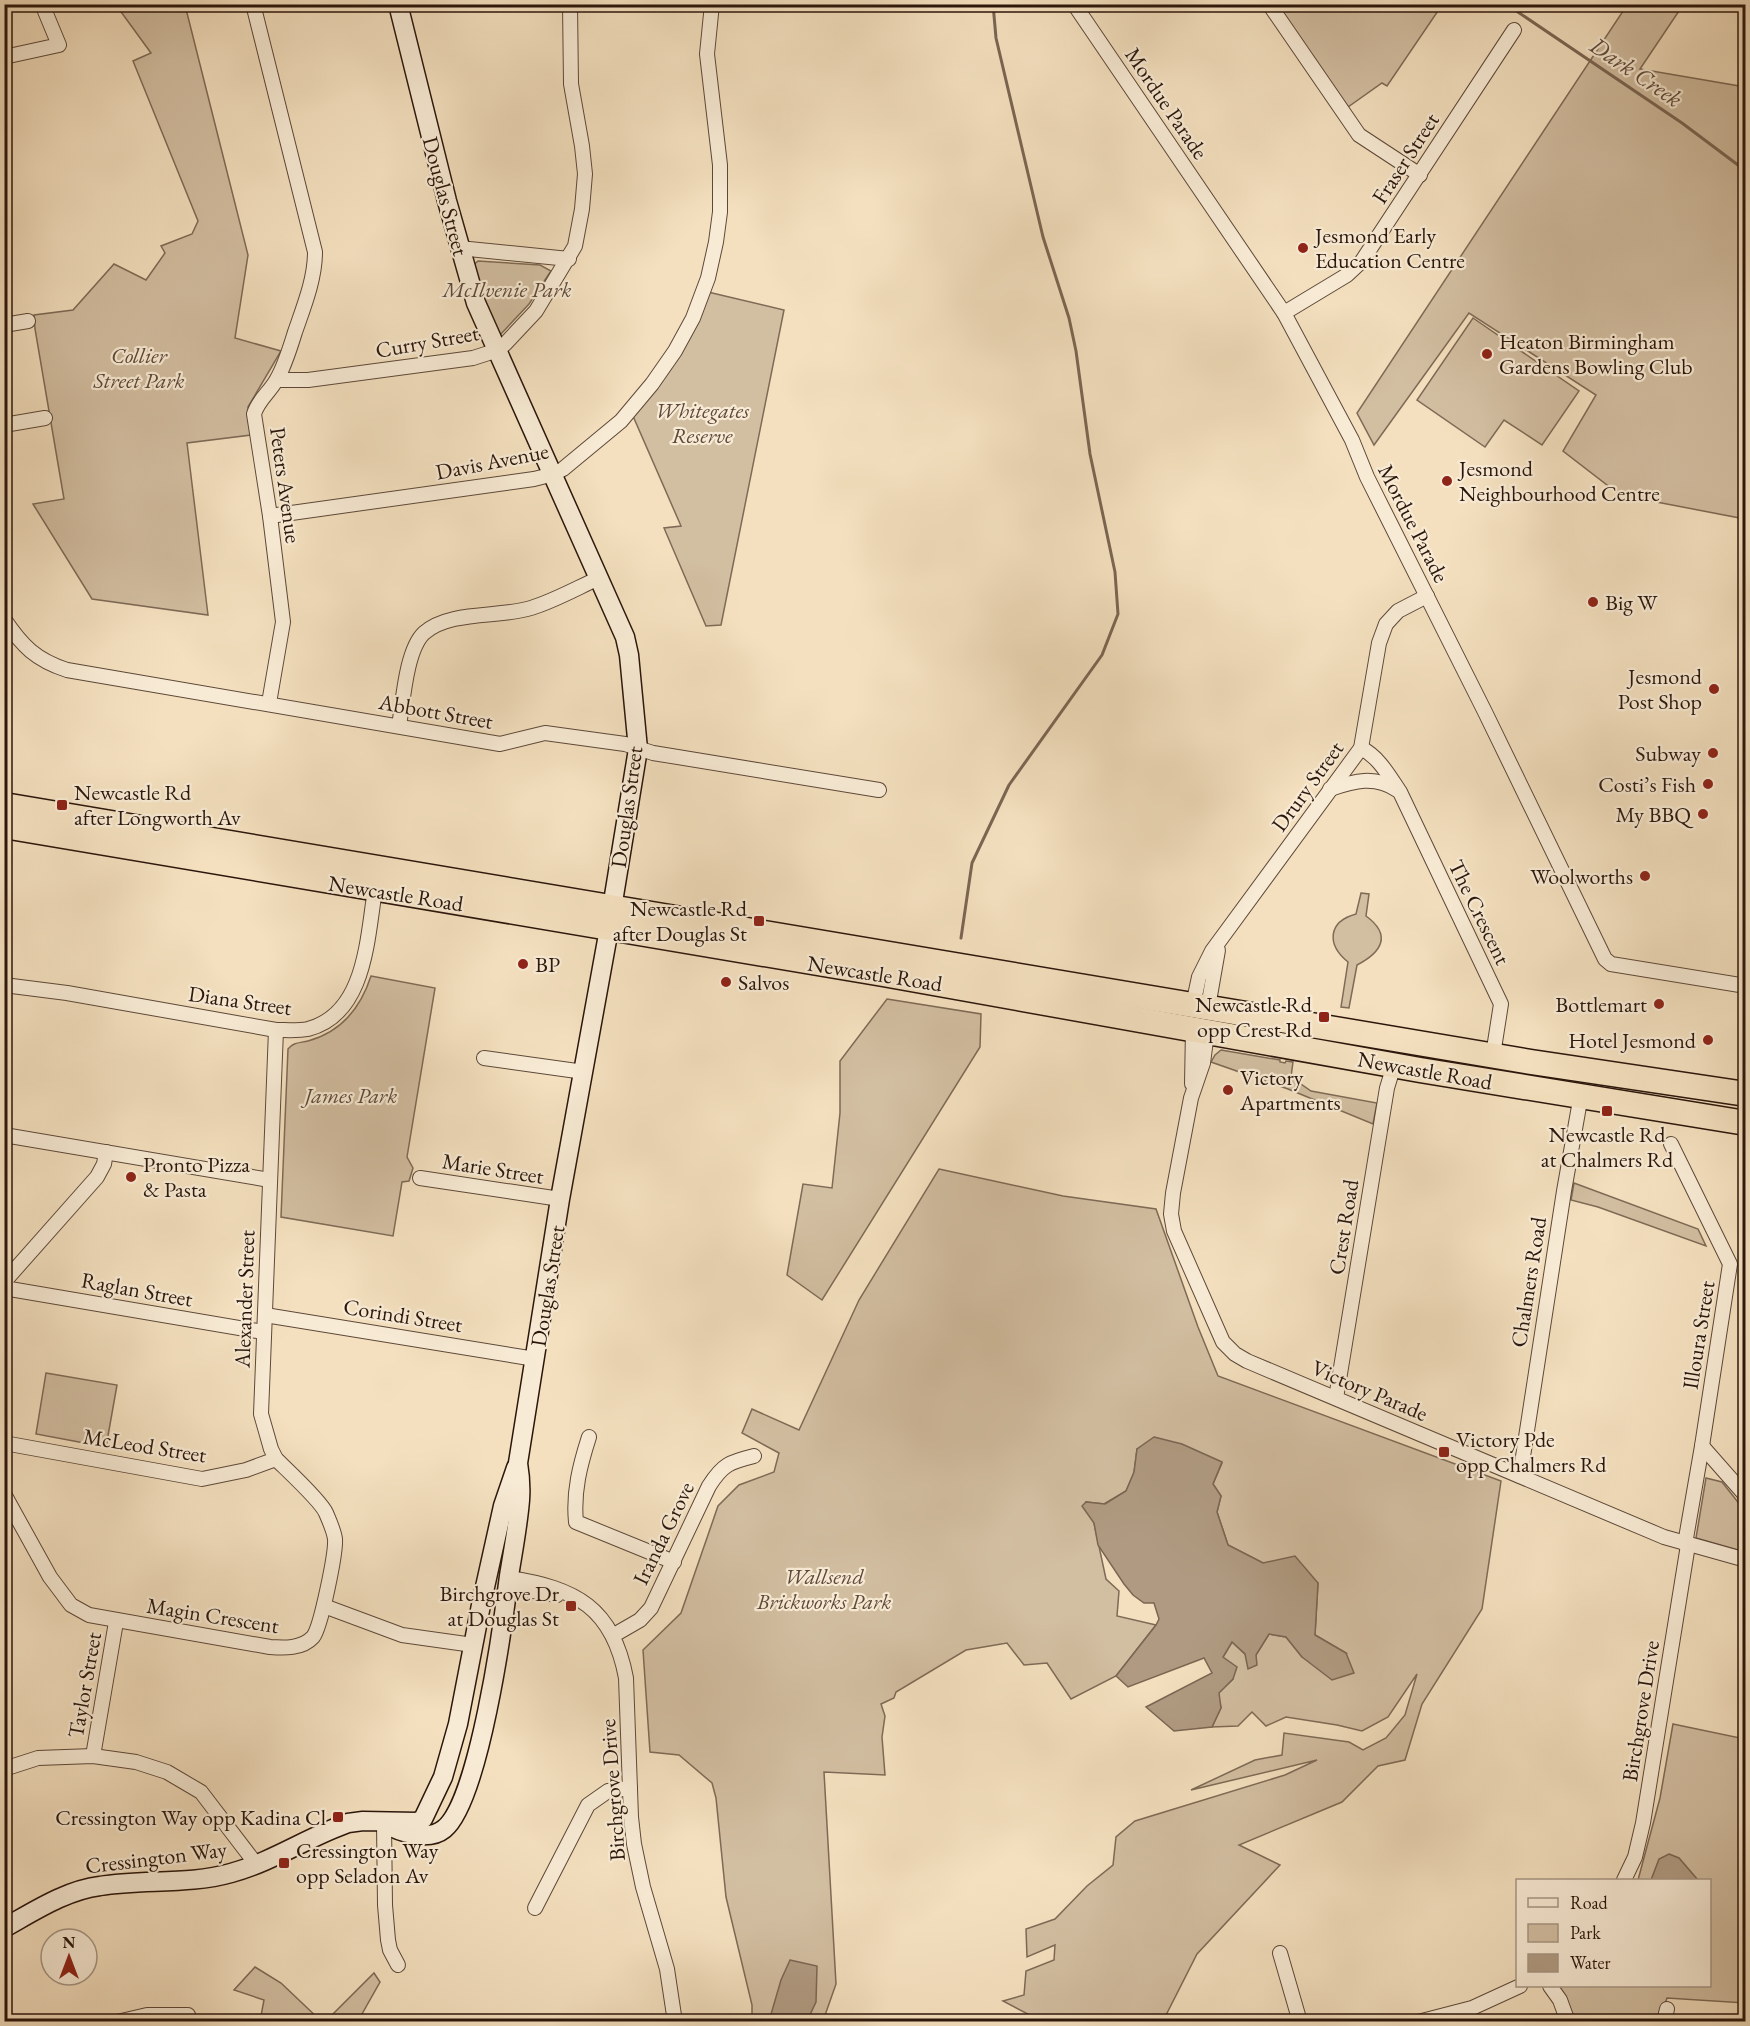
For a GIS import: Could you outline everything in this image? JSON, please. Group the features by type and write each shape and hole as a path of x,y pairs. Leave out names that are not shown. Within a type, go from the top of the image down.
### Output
{"highway":[{"name":"Newcastle Road","path":"4,805 610,919 882,974 1394,1065 1745,1119"},
{"name":"Newcastle Road","path":"4,826 375,890 610,919 1201,1006 1493,1055 1746,1094"},
{"path":"1200,1030 1201,1006"}],"street":[{"path":"4,57 59,45 42,4"},
{"name":"Peters Avenue","path":"253,4 315,252 315,265 305,307 277,380 257,406 254,414 283,622 269,703"},
{"name":"Douglas Street","path":"384,1823 403,1832 430,1835 444,1830 457,1812 471,1774 483,1730 520,1502 518,1463 560,1199 584,1072 638,749 629,655 625,637 476,303 459,248 398,4"},
{"name":"Curry Street","path":"277,380 308,380 473,358 498,350 536,311 575,246 582,209 585,174 571,84 570,4"},
{"name":"Davis Avenue","path":"270,516 534,479 554,474 621,420 652,384 675,351 693,318 708,278 716,242 720,212 720,165 707,54 712,4"},
{"name":"Mordue Parade","path":"1074,4 1284,313 1344,424 1366,477 1605,959 1611,964 1746,986"},
{"path":"1269,4 1359,135 1420,174"},
{"name":"Fraser Street","path":"1284,313 1347,275 1362,261 1514,30"},
{"path":"459,248 569,259"},
{"path":"4,325 28,321"},
{"path":"4,425 45,418"},
{"path":"399,726 412,652 423,634 441,623 472,616 531,608 599,578"},
{"name":"Drury Street","path":"1201,1006 1225,934 1361,748 1379,643 1386,624 1398,611 1427,596"},
{"name":"Abbott Street","path":"4,619 16,637 34,655 67,670 500,744 545,733 625,744 638,749 879,790"},
{"name":"The Crescent","path":"1361,748 1369,752 1382,765 1400,792 1501,1004 1493,1055"},
{"path":"1330,789 1363,780 1388,784 1400,792"},
{"name":"Diana Street","path":"4,985 67,993 276,1030 308,1029 334,1017 351,996 358,979 375,890"},
{"name":"Alexander Street","path":"276,1030 261,1414 276,1459"},
{"name":"Victory Parade","path":"1200,1030 1191,1098 1173,1193 1172,1222 1216,1328 1226,1346 1234,1354 1279,1376 1687,1545 1746,1560"},
{"path":"484,1058 584,1072"},
{"name":"Crest Road","path":"1336,1398 1387,1088 1394,1065"},
{"name":"Chalmers Road","path":"1520,1476 1581,1095"},
{"path":"4,1135 270,1180"},
{"name":"Illoura Street","path":"1671,1144 1730,1264 1687,1545"},
{"path":"4,1282 97,1177 104,1164 106,1152"},
{"name":"Marie Street","path":"420,1178 560,1199"},
{"name":"Raglan Street","path":"4,1288 263,1332"},
{"name":"Corindi Street","path":"265,1315 535,1359"},
{"path":"590,1437 579,1467 574,1504 576,1522 674,1562"},
{"name":"McLeod Street","path":"4,1443 202,1479 246,1470 276,1459"},
{"path":"1702,1446 1746,1496"},
{"name":"Iranda Grove","path":"614,1635 640,1620 651,1608 708,1486 718,1472 733,1461 754,1456"},
{"name":"Magin Crescent","path":"4,1494 50,1576 71,1605 89,1615 116,1622 288,1648 312,1638 319,1627 335,1539 325,1510 276,1459"},
{"name":"Douglas Street","path":"384,1823 417,1822 423,1819 443,1777 458,1724 503,1506 518,1463"},
{"path":"458,1724 498,1594 507,1582 502,1567 506,1529 503,1506"},
{"name":"Birchgrove Drive","path":"1625,1879 1635,1857 1643,1823 1687,1545"},
{"name":"Birchgrove Drive","path":"507,1582 582,1603 603,1620 614,1635 623,1659 626,1678 631,1817 636,1854 667,1970 675,2022"},
{"path":"324,1606 402,1635 473,1645"},
{"name":"Taylor Street","path":"93,1756 116,1622"},
{"path":"4,1769 38,1758 93,1756 136,1762 166,1772 201,1792 256,1864"},
{"path":"535,1908 588,1805 608,1791 630,1788"},
{"name":"Cressington Way","path":"4,1928 46,1905 82,1890 130,1882 205,1878 229,1874 348,1823 363,1821 384,1823"},
{"path":"384,1823 385,1905 388,1940 390,1950 398,1965"},
{"path":"1280,1953 1300,2022"},
{"path":"1423,2021 1472,2008 1518,1987"},
{"path":"1551,1987 1560,2000 1568,2022"},
{"path":"117,2022 147,2015 188,2015"}],"green space":[{"name":"Collier Street Park","path":"116,5 185,5 248,255 235,338 281,351 248,407 251,435 187,443 208,615 92,599 33,504 64,499 34,315 73,310 114,264 146,280 165,253 161,246 192,234 198,221 133,61 151,53"},
{"path":"1277,5 1442,5 1387,86 1382,83 1348,107"},
{"path":"1627,5 1683,5 1640,69 1745,87 1745,519 1620,495 1563,451 1596,395 1469,313 1374,445 1357,413"},
{"name":"McIlvenie Park","path":"478,261 540,265 551,271 529,304 500,335 470,268"},
{"name":"Whitegates Reserve","path":"708,292 784,310 721,625 706,626 664,528 681,526 633,416"},
{"name":"Heaton Birmingham Gardens Bowling Club","path":"1473,318 1579,391 1542,445 1504,420 1485,447 1417,400"},
{"path":"1361,893 1369,894 1366,916 1379,930 1381,943 1373,955 1357,965 1349,1008 1341,1007 1348,962 1336,948 1333,935 1340,922 1356,914"},
{"name":"James Park","path":"371,976 435,988 407,1157 413,1168 409,1181 402,1182 393,1236 281,1217 288,1049 294,1044 320,1037 340,1025 362,998"},
{"path":"887,999 981,1014 980,1047 822,1300 787,1275 803,1184 832,1188 840,1113 840,1061"},
{"path":"1221,1050 1280,1060 1285,1063 1286,1061 1293,1062 1291,1077 1311,1091 1377,1103 1373,1124 1288,1089 1211,1062"},
{"name":"Wallsend Brickworks Park","path":"939,1169 1063,1196 1156,1209 1218,1376 1501,1481 1482,1609 1422,1704 1405,1760 1378,1766 1342,1802 1239,1845 1280,1865 1197,1954 1163,2021 1041,2021 1003,2001 1024,1995 1026,1971 1054,1960 1055,1945 1027,1957 1026,1929 1055,1919 1087,1886 1113,1865 1116,1837 1135,1821 1285,1775 1317,1760 1191,1790 1255,1760 1282,1755 1284,1733 1349,1742 1363,1750 1386,1738 1405,1715 1417,1674 1388,1717 1362,1731 1286,1717 1266,1726 1252,1712 1238,1726 1212,1727 1221,1708 1218,1693 1233,1679 1223,1657 1232,1642 1245,1654 1256,1655 1269,1634 1286,1637 1302,1657 1346,1653 1315,1635 1318,1583 1263,1563 1228,1545 1217,1512 1221,1496 1213,1484 1222,1463 1137,1449 1134,1473 1126,1491 1104,1504 1086,1502 1094,1523 1106,1579 1119,1591 1117,1616 1156,1625 1116,1676 1071,1699 1047,1663 1024,1665 1007,1643 966,1650 896,1692 894,1698 881,1704 885,1716 882,1737 885,1775 824,1772 836,1984 823,2021 752,2021 752,2005 726,1897 716,1798 712,1783 679,1755 650,1752 643,1650 681,1613 718,1506 739,1485 774,1472 779,1453 742,1433 752,1409 799,1430 859,1300"},
{"path":"1574,1183 1698,1229 1706,1246 1598,1207 1571,1200"},
{"path":"46,1373 117,1385 106,1447 36,1434"},
{"path":"1706,1478 1722,1482 1745,1511 1745,1552 1696,1538"},
{"path":"1673,1724 1745,1739 1745,2003 1667,1998 1659,2021 1571,2021 1559,1987 1711,1987 1711,1879 1638,1879 1660,1798"},
{"path":"255,1967 281,1983 321,2021 260,2021 264,2000 234,1990"},
{"path":"374,1973 380,1982 358,2021 326,2021"}],"water":[{"path":"1154,1437 1182,1444 1222,1462 1213,1484 1221,1496 1217,1512 1228,1545 1263,1563 1295,1556 1318,1583 1315,1635 1346,1653 1354,1673 1332,1680 1302,1657 1286,1637 1269,1634 1256,1655 1257,1665 1248,1669 1245,1654 1232,1642 1223,1657 1237,1667 1233,1679 1219,1693 1221,1708 1212,1727 1174,1731 1146,1707 1212,1673 1204,1658 1128,1687 1116,1676 1159,1619 1154,1603 1144,1603 1124,1584 1098,1545 1094,1523 1082,1506 1086,1502 1105,1504 1126,1491 1134,1472 1137,1449"},
{"path":"1669,1854 1679,1858 1697,1879 1651,1879 1659,1859"},
{"path":"790,1960 817,1966 816,2002 807,2021 769,2021 781,1980"}],"waterway":[{"path":"961,938 972,863 1009,785 1102,655 1118,614 1115,572 1090,454 1076,351 1069,318 1043,237 996,38 993,4"},
{"name":"Dark Creek","path":"1506,4 1682,123 1746,171"}],"place":[{"name":"Jesmond Early Education Centre","path":"1303,248"},
{"name":"Heaton Birmingham Gardens Bowling Club","path":"1487,354"},
{"name":"Jesmond Neighbourhood Centre","path":"1447,481"},
{"name":"Big W","path":"1593,602"},
{"name":"Jesmond Post Shop","path":"1714,689"},
{"name":"Subway","path":"1713,753"},
{"name":"Costi’s Fish","path":"1708,784"},
{"name":"Newcastle Rd after Longworth Av","path":"62,805"},
{"name":"My BBQ","path":"1703,814"},
{"name":"Woolworths","path":"1645,876"},
{"name":"Newcastle Rd after Douglas St","path":"759,921"},
{"name":"BP","path":"523,964"},
{"name":"Salvos","path":"726,982"},
{"name":"Bottlemart","path":"1659,1004"},
{"name":"Newcastle Rd opp Crest Rd","path":"1324,1017"},
{"name":"Hotel Jesmond","path":"1708,1040"},
{"name":"Victory Apartments","path":"1228,1090"},
{"name":"Newcastle Rd at Chalmers Rd","path":"1607,1111"},
{"name":"Pronto Pizza & Pasta","path":"131,1177"},
{"name":"Victory Pde opp Chalmers Rd","path":"1444,1452"},
{"name":"Birchgrove Dr at Douglas St","path":"571,1606"},
{"name":"Cressington Way opp Kadina Cl","path":"338,1817"},
{"name":"Cressington Way opp Seladon Av","path":"284,1863"}]}
